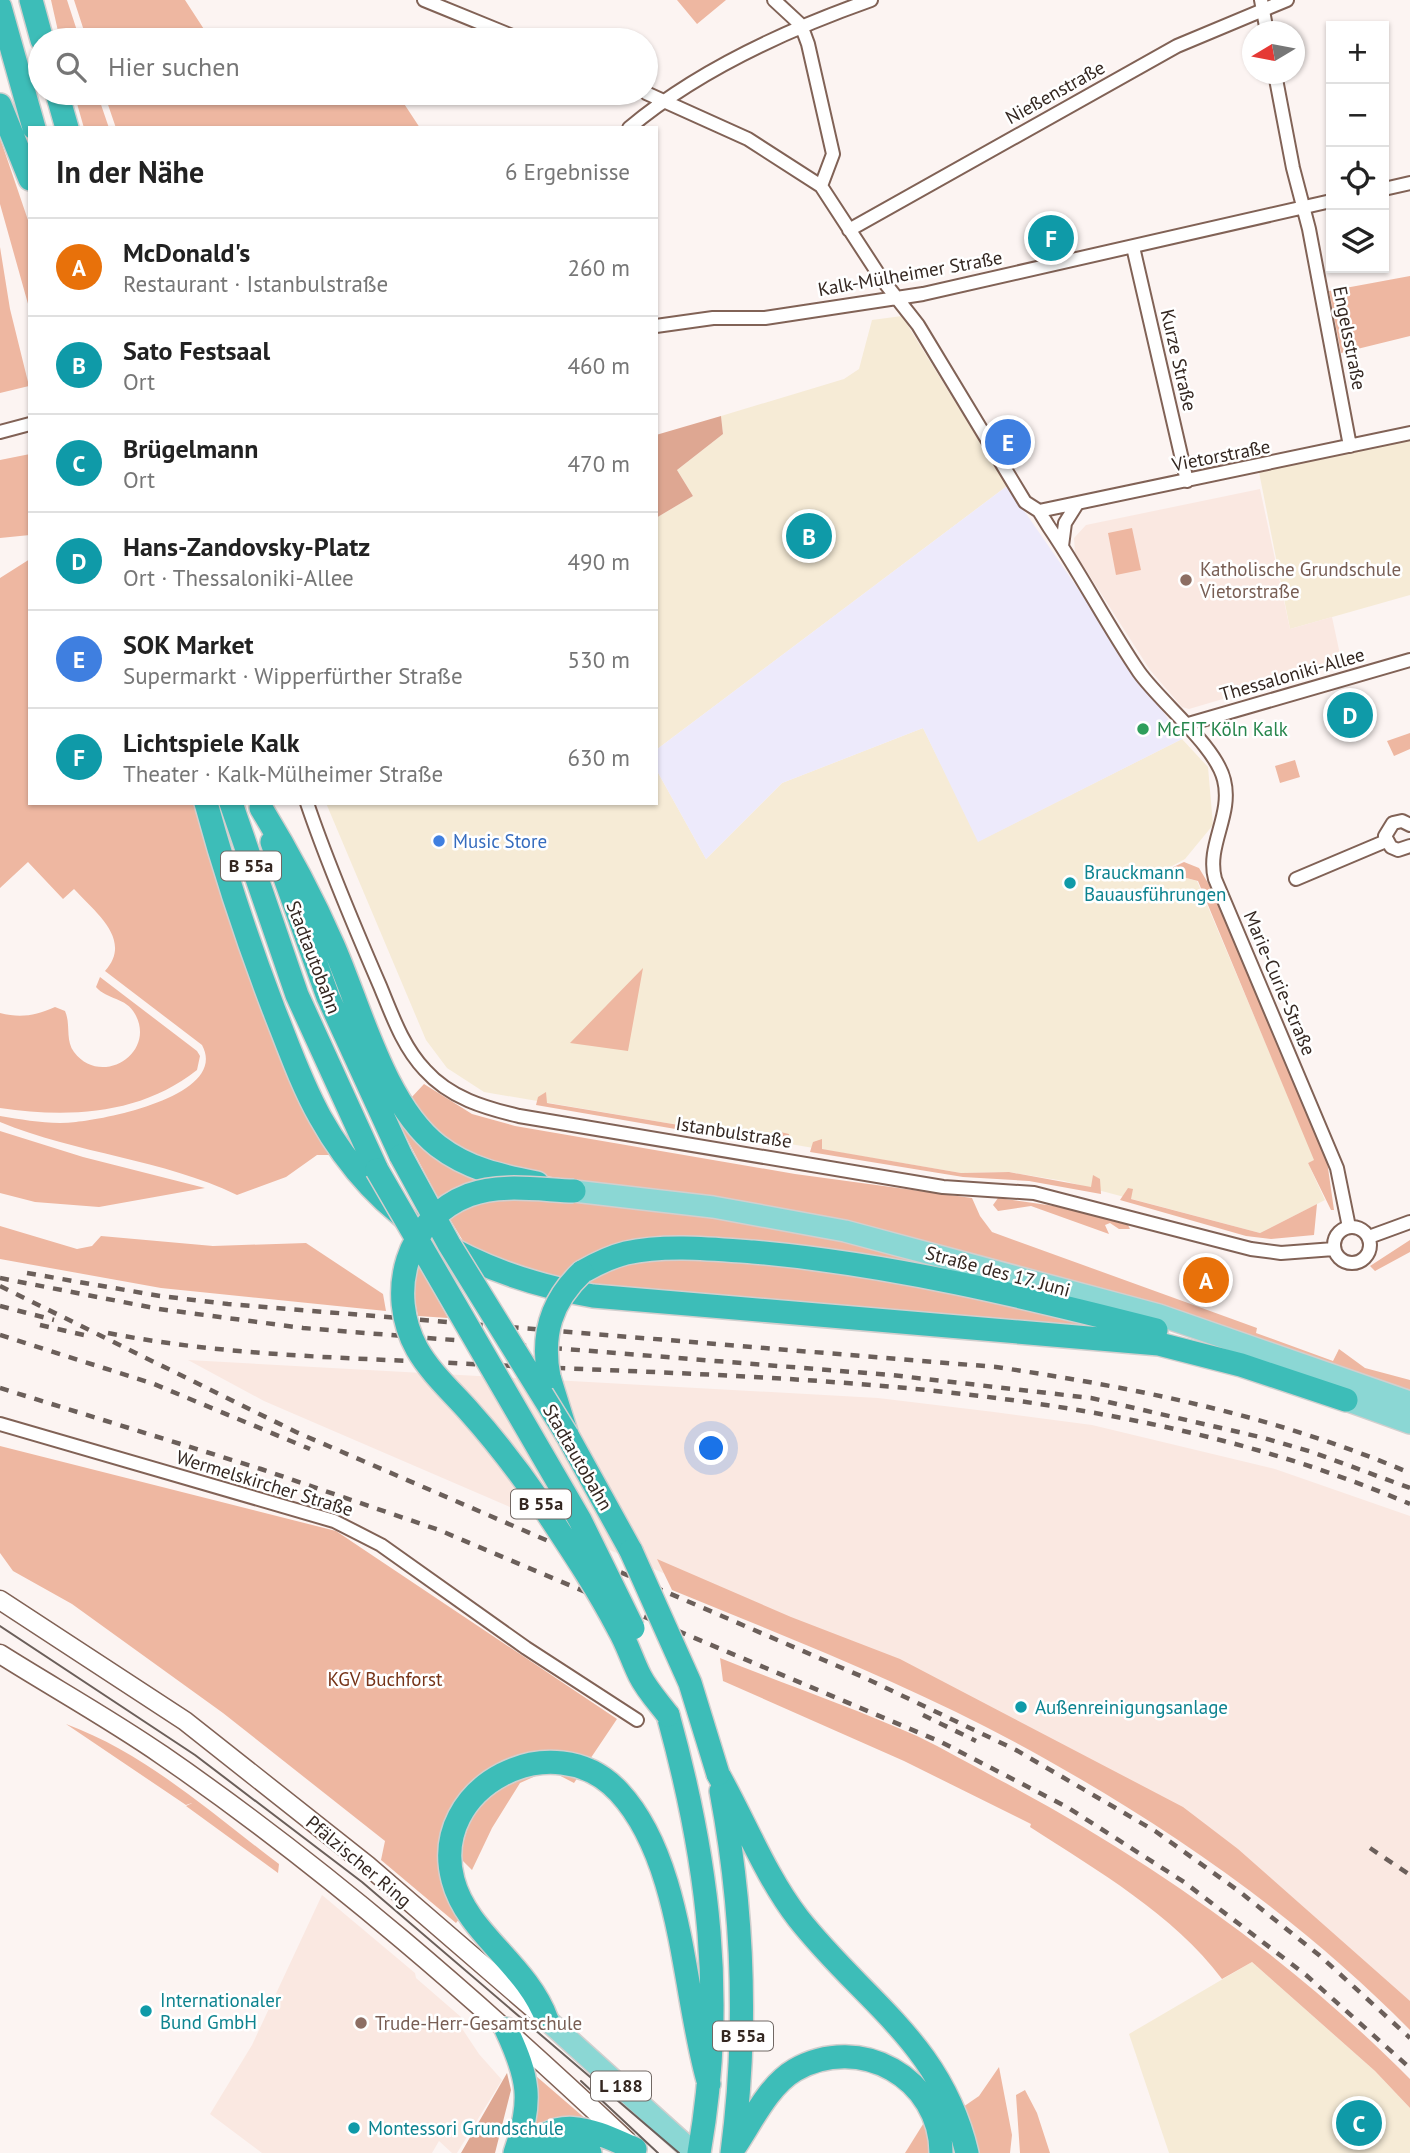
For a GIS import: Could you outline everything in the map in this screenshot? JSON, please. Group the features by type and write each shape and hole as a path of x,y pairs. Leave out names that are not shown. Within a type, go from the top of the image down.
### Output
{"highway":[{"path":"31,0 39,28"},
{"path":"39,0 40,28"},
{"path":"0,7 33,126"},
{"path":"0,105 28,174"},
{"path":"60,105 66,126"},
{"path":"207,805 252,952 319,1115 338,1148 363,1179 412,1225 448,1249 507,1276 543,1286 624,1300 1159,1343 1346,1400"},
{"name":"Stadtautobahn","path":"232,805 297,995 344,1103 436,1275 544,1456 603,1563 645,1655 668,1715 696,1822 709,1914 713,2003 709,2084 696,2153"},
{"path":"261,806 298,867 387,1074 420,1128 436,1144 471,1166 574,1191"},
{"name":"Stadtautobahn","path":"261,806 328,997 396,1145 449,1244 567,1436 631,1551 670,1634 704,1723 718,1774 733,1861 743,1972 740,2094 732,2152"},
{"name":"B 55a","path":"574,1191 495,1189 470,1194 453,1203 435,1216 414,1243 406,1263 402,1304 407,1328 418,1351 484,1428 539,1500 619,1629 641,1679 668,1715"},
{"path":"567,1436 546,1362 547,1334 555,1305 582,1272 603,1260 652,1250 732,1250 802,1256 995,1290 1168,1334 1277,1369 1346,1400"},
{"path":"547,2020 527,1979 468,1912 453,1881 450,1864 453,1831 466,1804 479,1789 513,1768 547,1762 586,1770 619,1793 646,1835 672,1904 684,1958 699,2053 709,2084"},
{"path":"718,1774 778,1888 796,1916 922,2052 935,2072 948,2124 942,2153"},
{"path":"506,2029 521,2062 527,2085 526,2120 515,2153"},
{"path":"732,2152 783,2079 796,2069 836,2056 877,2061 896,2070 948,2124 967,2153"},
{"path":"526,2153 548,2134 571,2128 597,2131 637,2151"},
{"path":"536,2153 552,2143 561,2142 577,2145 590,2153"}],"main road":[{"name":"Straße des 17. Juni","path":"574,1191 712,1207 845,1231 1159,1315 1410,1402"},
{"path":"1346,1400 1410,1423"},
{"name":"Pfälzischer Ring","path":"0,1600 185,1721 367,1865 696,2153"},
{"name":"Pfälzischer Ring","path":"0,1654 160,1754 244,1814 413,1946 637,2151"}],"street":[{"path":"424,0 493,28"},
{"path":"658,99 748,139 821,186 833,154 801,25 774,0"},
{"path":"658,103 801,25 871,0"},
{"name":"Nießenstraße","path":"849,230 1177,46 1262,5 1287,0"},
{"name":"Engelsstraße","path":"1277,84 1350,446"},
{"path":"631,126 655,105"},
{"path":"1389,188 1410,183"},
{"name":"Marie-Curie-Straße","path":"821,186 849,230 918,325 1025,502 1039,511 1062,545 1140,673 1210,754 1224,778 1226,790 1223,823 1212,857 1215,879 1337,1168 1349,1227"},
{"name":"Kalk-Mülheimer Straße","path":"658,326 713,318 765,318 897,298 1326,202"},
{"name":"Kurze Straße","path":"1133,247 1188,481"},
{"path":"0,432 28,425"},
{"name":"Vietorstraße","path":"1039,511 1410,433"},
{"path":"1062,545 1065,523 1077,504"},
{"name":"Thessaloniki-Allee","path":"1185,725 1410,660"},
{"name":"Istanbulstraße","path":"308,805 355,931 411,1052 428,1073 460,1097 477,1105 519,1116 943,1187 1034,1193 1251,1249 1282,1253 1334,1249"},
{"path":"1409,851 1391,847 1386,841 1386,831 1393,823 1402,821 1410,825"},
{"path":"1296,878 1386,841"},
{"path":"1369,1237 1410,1222"},
{"path":"1349,1227 1363,1230 1369,1237 1370,1250 1357,1263 1339,1259 1334,1249 1337,1234 1349,1227"},
{"name":"Wermelskircher Straße","path":"0,1424 334,1521 382,1545 515,1641 637,1720"}],"shaded area":[{"path":"902,316 1007,486 658,748 658,517 693,496 677,470 723,434 721,416 844,379 859,369 872,320"},
{"path":"721,416 723,434 677,470 693,496 658,517 658,434"},
{"path":"1410,440 1410,595 1290,629 1259,472"},
{"path":"1007,486 1182,739 978,842 923,728 782,783 706,859 658,773 658,748"},
{"name":"Katholische Grundschule Vietorstraße","path":"1260,489 1290,629 1332,617 1342,664 1189,709 1182,707 1150,670 1075,553 1074,538 1086,525"},
{"path":"923,728 979,841 1182,739 1208,767 1213,825 1185,859 1163,871 1197,881 1315,1160 1308,1163 1325,1200 1260,1233 1064,1181 1009,1172 961,1173 484,1092 447,1068 426,1040 327,805 658,805 658,773 706,859 782,783"},
{"path":"188,1360 878,1398 994,1412 1092,1425 1275,1469 1410,1516 1410,2008 1046,1738 264,1401"},
{"name":"Trude-Herr-Gesamtschule","path":"322,1895 415,1973 416,1978 461,2017 461,2027 479,2054 502,2080 457,2153 452,2153 439,2141 432,2153 262,2153 210,2114 252,2045"},
{"path":"1252,1962 1375,2071 1410,2108 1410,2153 1169,2153 1129,2034"},
{"path":"507,2073 511,2090 495,2153 461,2153"}],"green space":[{"path":"51,0 67,0 76,28 57,28"},
{"path":"74,0 185,0 203,28 83,28"},
{"path":"677,0 726,0 697,24"},
{"path":"77,105 101,105 108,126 83,126"},
{"path":"108,105 405,105 419,126 115,126"},
{"path":"0,138 28,220 28,304 0,204"},
{"path":"0,247 10,309 28,386 0,393"},
{"path":"1410,276 1410,336 1341,353 1329,291"},
{"path":"28,454 28,535 0,538 0,460"},
{"path":"1132,528 1141,570 1116,575 1108,533"},
{"path":"28,560 28,805 200,805 333,1155 317,1155 286,1177 237,1195 180,1173 59,1142 0,1122 0,1116 67,1123 137,1110 182,1091 198,1078 206,1063 202,1045 105,971 113,960 113,938 101,917 74,889 63,899 28,862 0,888 0,578"},
{"path":"1410,733 1410,749 1394,756 1387,741"},
{"path":"1295,760 1300,777 1280,783 1275,766"},
{"path":"1184,862 1199,868 1211,888 1327,1161 1334,1210 1331,1210 1308,1163 1314,1160 1198,881 1163,872"},
{"path":"643,968 628,1051 570,1043"},
{"path":"100,977 197,1051 200,1056 197,1070 152,1096 103,1110 52,1113 0,1108 0,1013 28,1015 55,1007 65,1011 71,1047 85,1062 98,1067 111,1066 132,1053 139,1041 140,1028 135,1014 127,1004 96,987"},
{"path":"424,1084 472,1114 515,1126 795,1174 972,1198 980,1216 992,1232 1257,1328 1256,1333 1333,1361 1339,1349 1365,1368 1410,1380 1410,1394 1162,1308 849,1221 694,1195 529,1174 498,1165 460,1149 430,1125 410,1099"},
{"path":"546,1092 547,1103 774,1141 776,1131 789,1134 791,1149 536,1105 538,1097"},
{"path":"397,1113 479,1182 439,1200 394,1114"},
{"path":"0,1131 83,1157 205,1188 99,1207 35,1202 0,1193"},
{"path":"822,1139 822,1149 961,1173 1009,1172 1091,1187 1093,1175 1100,1179 1101,1194 1029,1181 963,1177 810,1152 813,1142"},
{"path":"1128,1188 1133,1189 1131,1199 1260,1233 1317,1204 1314,1235 1271,1239 1246,1236 1120,1200"},
{"path":"495,1198 579,1198 753,1221 844,1239 1158,1321 1260,1359 1157,1326 996,1283 615,1245 578,1262 556,1284 472,1256 448,1216 478,1202"},
{"path":"998,1198 1061,1207 1128,1225 1130,1229 1119,1229 1110,1223 1105,1225 1109,1234 1031,1206 998,1211 993,1205"},
{"path":"0,1226 77,1249 92,1246 101,1236 213,1246 306,1243 383,1294 386,1311 161,1288 0,1259"},
{"path":"1410,1240 1410,1252 1375,1271 1370,1266"},
{"path":"672,1258 731,1258 917,1280 1116,1330 580,1287 612,1268"},
{"path":"417,1262 448,1318 418,1316 412,1287"},
{"name":"KGV Buchforst","path":"0,1446 336,1531 617,1719 574,1783 549,1770 520,1783 492,1828 472,1870 459,1857 472,1813 442,1841 440,1874 460,1918 456,1923 381,1860 385,1841 223,1713 72,1604 13,1571 0,1553"},
{"path":"657,1559 791,1617 900,1659 1183,1807 1238,1849 1410,2001 1410,2030 1328,1953 1284,1917 1193,1850 1098,1789 1004,1736 911,1691 672,1590"},
{"path":"720,1658 917,1736 1052,1809 1162,1876 1266,1951 1364,2034 1410,2079 1410,2108 1375,2071 1252,1962 1222,1979 1181,1934 1158,1914 1108,1877 1030,1827 1031,1824 904,1761 723,1681"},
{"path":"66,1724 124,1751 177,1786 279,1864 278,1873 186,1806 192,1803 186,1805"},
{"path":"999,2067 1012,2135 1010,2153 976,2153 963,2107 979,2096"},
{"path":"533,2075 536,2076 587,2120 530,2141"},
{"path":"1025,2090 1037,2113 1050,2153 1020,2153 1016,2095"},
{"path":"925,2121 935,2153 905,2153"}],"tram line":[{"path":"0,1626 195,1755 362,1882 679,2153"},
{"path":"581,2081 658,2153"}],"railway":[{"path":"27,1273 160,1296 228,1304 996,1367 1102,1384 1206,1406 1309,1435 1410,1473"},
{"path":"0,1278 159,1309 303,1328 891,1375 1091,1398 1260,1437 1312,1452 1410,1488"},
{"path":"0,1286 296,1432 863,1677 1016,1750 1155,1831 1240,1892 1319,1955 1410,2038"},
{"path":"0,1306 54,1320"},
{"path":"40,1325 88,1336"},
{"path":"108,1333 188,1346 269,1354 805,1380 928,1390 1052,1406 1173,1429 1293,1461 1410,1504"},
{"path":"0,1335 154,1384 310,1449"},
{"path":"0,1388 261,1469 439,1530 941,1742 1067,1807 1184,1882 1306,1975 1410,2068"},
{"path":"923,1715 976,1741"},
{"path":"1370,1848 1410,1875"}],"place":[{"name":"Lichtspiele Kalk","path":"1051,238"},
{"name":"SOK Market","path":"1008,442"},
{"name":"Sato Festsaal","path":"809,536"},
{"name":"Katholische Grundschule Vietorstraße","path":"1186,580"},
{"name":"Hans-Zandovsky-Platz","path":"1350,715"},
{"name":"McFIT Köln Kalk","path":"1143,729"},
{"name":"Music Store","path":"439,841"},
{"name":"Brauckmann Bauausführungen","path":"1070,883"},
{"name":"McDonald's","path":"1206,1280"},
{"name":"Außenreinigungsanlage","path":"1021,1707"},
{"name":"Internationaler Bund GmbH","path":"146,2011"},
{"name":"Trude-Herr-Gesamtschule","path":"361,2023"},
{"name":"Brügelmann","path":"1359,2123"},
{"name":"Montessori Grundschule","path":"354,2128"}]}
